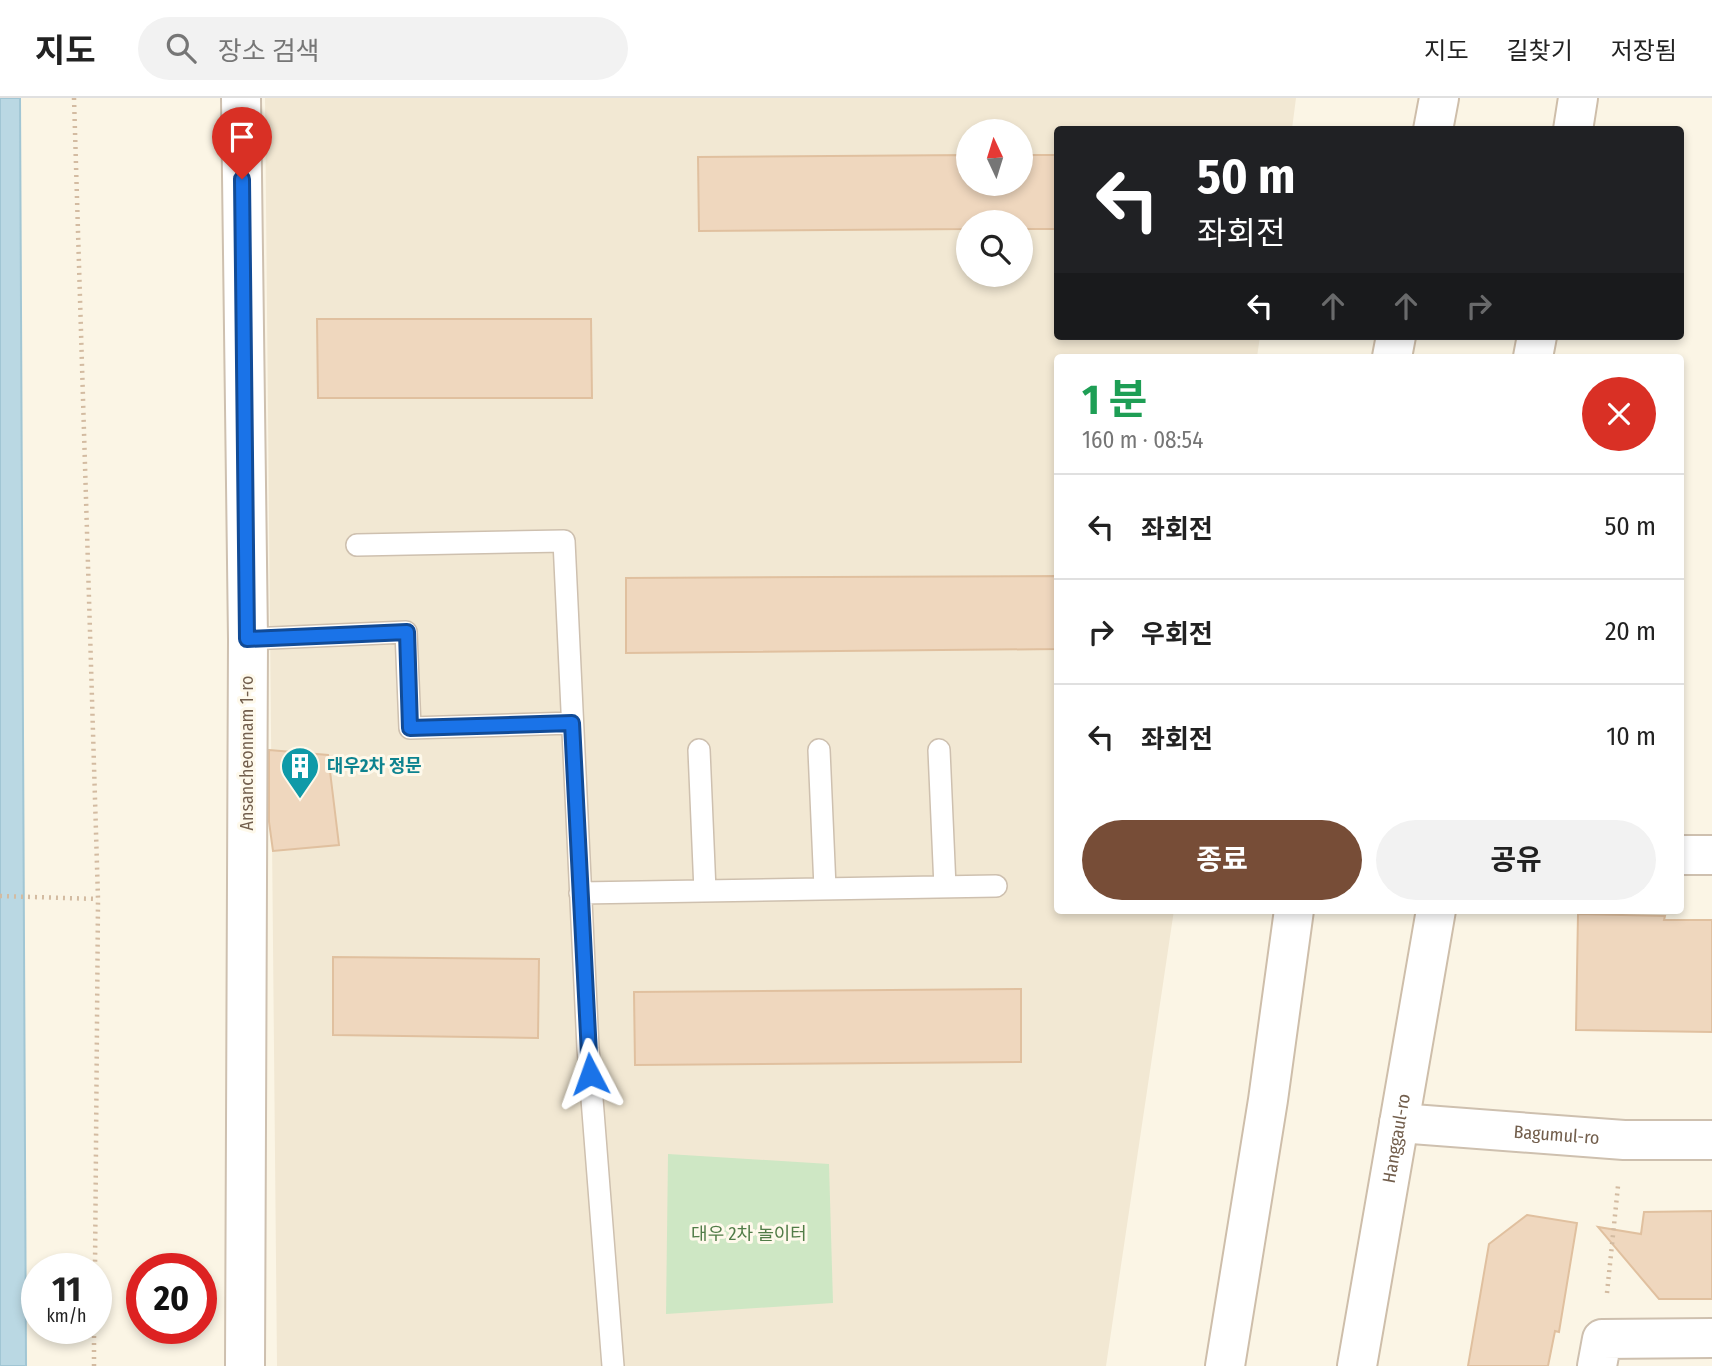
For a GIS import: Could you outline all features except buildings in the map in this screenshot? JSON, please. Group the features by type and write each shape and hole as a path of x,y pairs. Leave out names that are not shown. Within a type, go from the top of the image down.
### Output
{"street":[{"name":"Ansancheonnam 1-ro","path":"241,98 247,639 245,1366"},
{"path":"1434,126 1439,98"},
{"path":"1574,126 1578,98"},
{"path":"1684,855 1712,855"},
{"path":"1225,1366 1268,1100 1293,914"},
{"name":"Hanggaul-ro","path":"1357,1366 1435,914"},
{"name":"Bagumul-ro","path":"1399,1123 1624,1140 1712,1140"},
{"path":"1599,1352 1712,1338"}],"lane":[{"path":"357,545 564,541 587,1048 613,1366"},
{"path":"247,639 407,632 410,728 572,723"},
{"path":"699,750 705,891"},
{"path":"819,750 825,888"},
{"path":"939,750 945,887"},
{"path":"580,893 996,886"}],"path":[{"path":"75,98 98,898 95,1253"},
{"path":"0,896 98,898"},
{"path":"1599,1352 1620,1175"},
{"path":"94,1344 94,1366"}],"shaded area":[{"path":"265,98 1296,98 1292,126 1054,126 1054,340 1259,340 1257,354 1054,354 1054,914 1173,914 1106,1366 277,1366"}],"green space":[{"name":"대우 2차 놀이터","path":"668,1154 829,1164 833,1303 666,1314"}],"water":[{"path":"0,98 20,98 25,1253 21,1253 21,1344 26,1344 26,1366 0,1366"}],"place":[{"name":"대우2차 정문","path":"300,800"}],"route":[{"path":"242,179 247,639 407,632 410,728 572,723 590,1074"}]}
